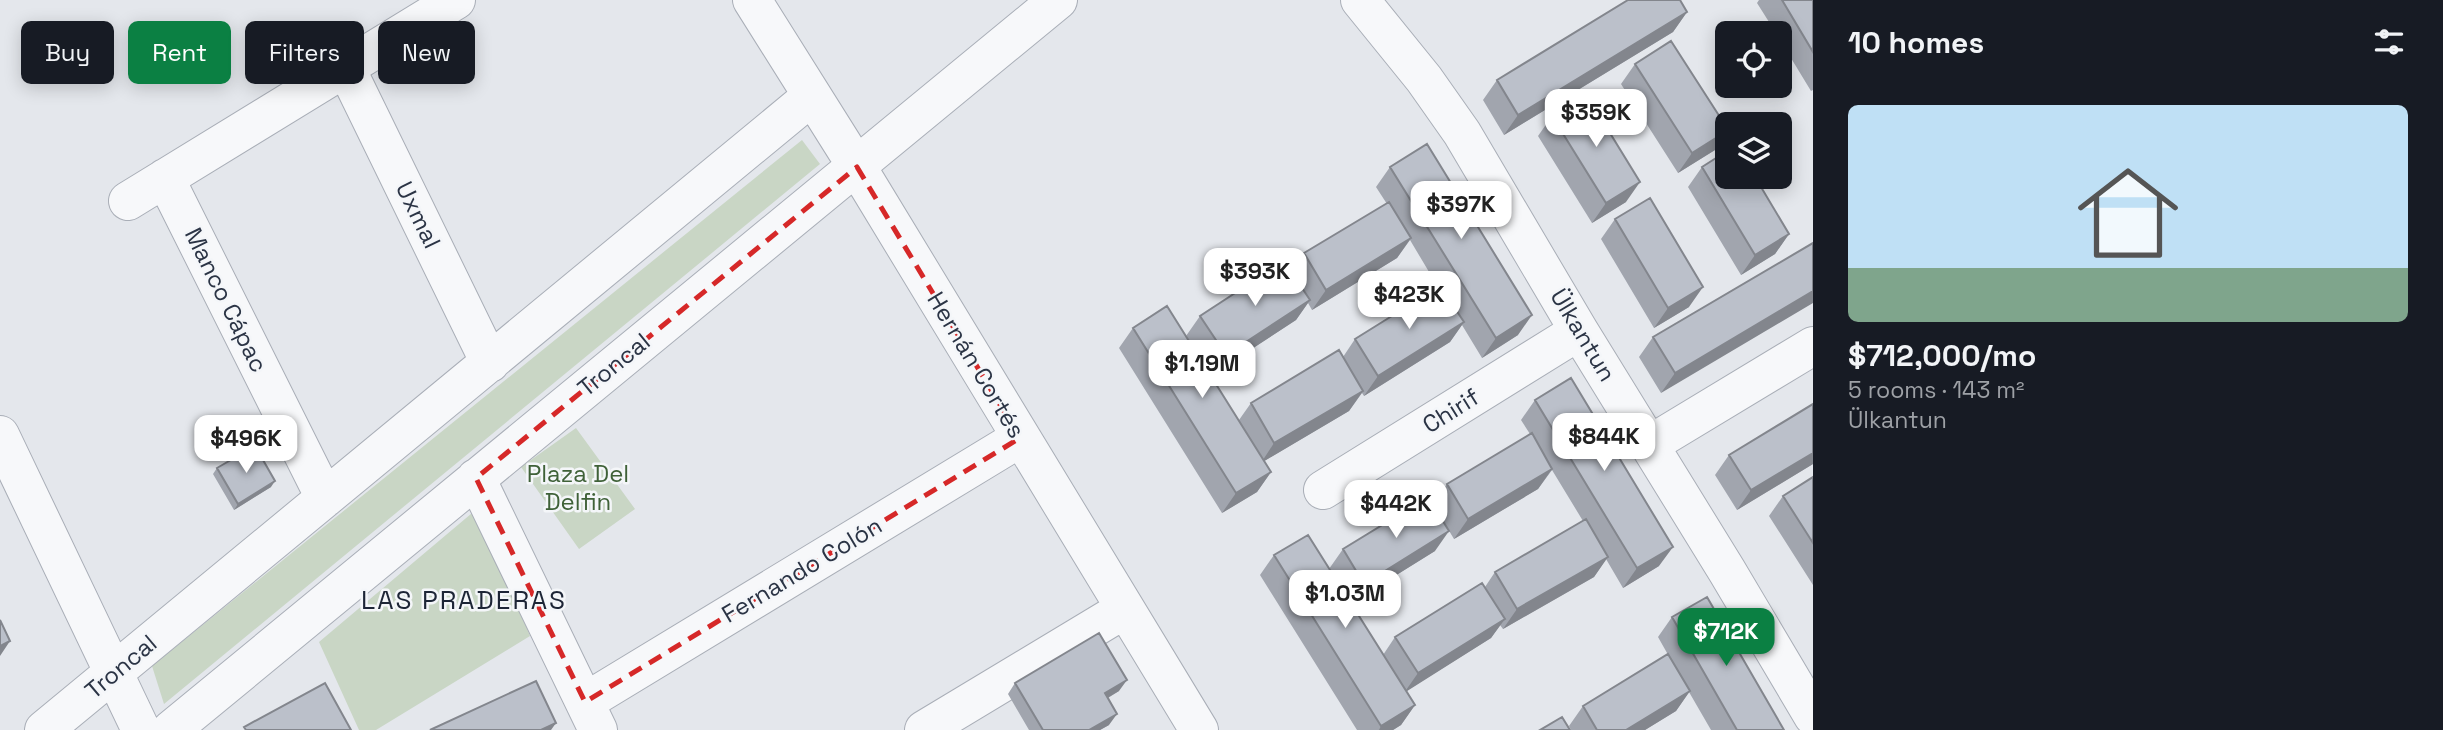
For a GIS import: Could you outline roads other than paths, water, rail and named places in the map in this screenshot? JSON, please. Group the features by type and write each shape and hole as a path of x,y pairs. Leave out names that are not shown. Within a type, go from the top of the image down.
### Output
{"street":[{"path":"364,57 456,0"},
{"name":"Hernán Cortés","path":"752,0 857,167 1199,730"},
{"name":"Troncal","path":"171,730 1058,0"},
{"name":"Ülkantun","path":"1360,0 1424,79 1462,133 1813,716"},
{"path":"128,201 320,84"},
{"name":"Uxmal","path":"354,84 489,363"},
{"name":"Troncal","path":"44,730 812,96"},
{"name":"Manco Cápac","path":"166,178 324,498"},
{"name":"Chirif","path":"1323,490 1579,331"},
{"path":"1649,445 1813,346"},
{"path":"0,435 141,730"},
{"name":"Fernando Colón","path":"591,716 1020,438"},
{"path":"476,478 591,716"},
{"path":"924,730 1125,609"}],"district":[{"name":"LAS PRADERAS","path":"464,600"}],"park label":[{"name":"Plaza Del Delfin","path":"578,488"}]}
